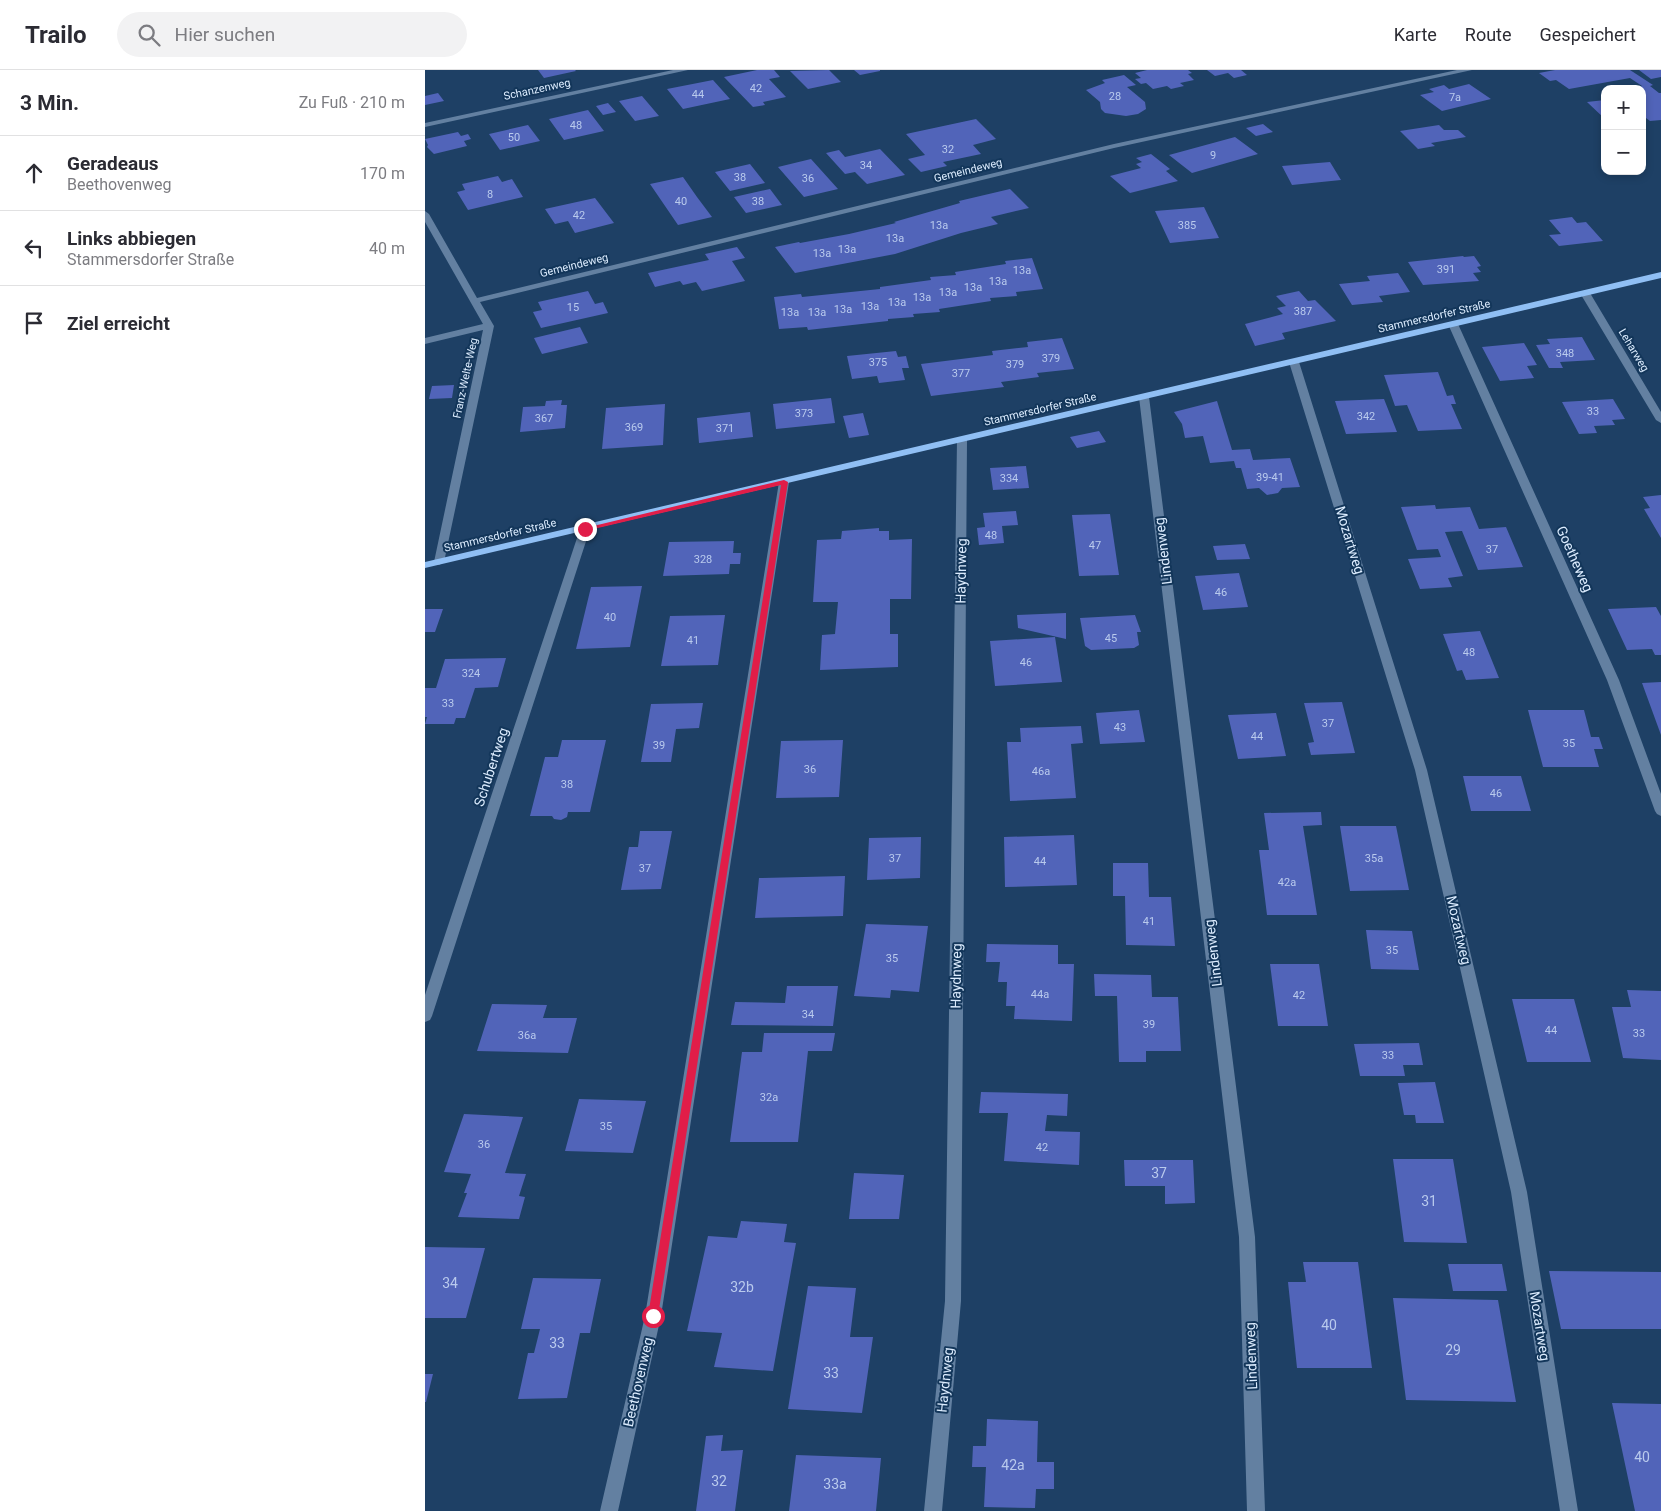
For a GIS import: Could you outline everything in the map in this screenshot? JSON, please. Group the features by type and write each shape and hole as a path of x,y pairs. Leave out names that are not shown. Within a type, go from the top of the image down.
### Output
{"main road":[{"name":"Stammersdorfer Straße","path":"425,565 1661,275"}],"street":[{"name":"Schanzenweg","path":"425,125 684,70"},
{"name":"Gemeindeweg","path":"475,301 1114,146 1468,70"},
{"name":"Franz-Welte-Weg","path":"425,214 489,326 439,562"},
{"name":"Leharweg","path":"1585,293 1661,420"},
{"name":"Goetheweg","path":"1453,324 1613,680 1661,811"},
{"path":"425,341 489,326"},
{"name":"Mozartweg","path":"1294,362 1421,770 1519,1192 1569,1511"},
{"name":"Lindenweg","path":"1144,397 1247,1237 1256,1511"},
{"name":"Haydnweg","path":"933,1511 953,1301 962,440"},
{"name":"Beethovenweg","path":"609,1511 653,1316 784,482"},
{"name":"Schubertweg","path":"425,1016 585,529"}],"building":[{"path":"538,70 575,70 576,71 544,78"},
{"path":"757,70 774,70 780,77 769,79 786,97 763,102 765,105 753,107 724,77"},
{"path":"829,70 841,82 808,89 790,71"},
{"path":"854,70 880,70 880,71 860,75"},
{"path":"1147,70 1188,70 1192,73 1188,74 1194,80 1180,83 1184,86 1171,89 1167,86 1153,89 1146,83 1141,84 1135,79 1141,78 1135,73"},
{"path":"1207,70 1241,70 1247,75 1234,78 1228,73 1215,76"},
{"path":"1555,70 1630,70 1653,85 1650,86 1661,93 1661,120 1650,121 1646,118 1646,85 1640,85 1630,78 1569,89 1556,80 1550,81 1539,73"},
{"path":"1639,70 1661,70 1661,77 1651,79"},
{"path":"1124,75 1136,85 1127,87 1145,102 1146,109 1138,114 1126,116 1105,113 1101,109 1100,102 1086,90 1105,83 1102,80"},
{"path":"713,80 730,99 683,109 667,89"},
{"path":"1469,84 1491,99 1442,111 1420,95 1434,92 1429,89 1444,85 1449,89"},
{"path":"438,93 444,101 425,105 425,96"},
{"path":"642,96 659,116 635,121 619,101"},
{"path":"1601,100 1601,115 1587,102"},
{"path":"608,103 616,112 603,115 596,106"},
{"path":"588,110 604,131 564,140 549,119"},
{"path":"976,119 996,139 973,145 981,154 943,162 947,166 921,172 908,159 925,155 906,134"},
{"path":"1263,124 1273,132 1256,136 1246,128"},
{"path":"528,125 540,141 500,150 489,134"},
{"path":"1439,125 1444,130 1458,130 1466,137 1431,143 1435,146 1418,149 1400,131"},
{"path":"458,132 461,136 468,134 471,139 464,141 467,146 434,154 427,147 425,139"},
{"path":"1235,137 1258,154 1192,173 1169,155"},
{"path":"880,149 905,175 867,184 855,172 845,174 826,153 839,150 845,157"},
{"path":"1151,154 1170,169 1166,171 1178,181 1130,193 1110,176 1141,168 1136,164 1142,162 1136,158"},
{"path":"811,159 838,189 804,197 778,167"},
{"path":"1330,162 1341,180 1292,185 1282,166"},
{"path":"750,164 765,183 730,191 715,172"},
{"path":"498,176 502,182 512,179 523,197 468,210 457,192 465,190 462,184"},
{"path":"683,177 712,217 678,225 650,184"},
{"path":"770,189 782,205 746,213 734,197"},
{"path":"1010,189 1029,208 991,217 998,224 961,233 895,254 795,273 775,247 849,234 896,223 894,222 960,203 959,201"},
{"path":"595,198 614,223 575,233 568,221 555,224 545,209"},
{"path":"1204,207 1219,238 1170,243 1155,211"},
{"path":"1572,217 1577,223 1586,222 1603,241 1559,246 1549,235 1561,234 1549,220"},
{"path":"737,247 745,258 732,261 745,281 702,291 696,282 683,285 680,281 655,287 648,273 709,260 705,254"},
{"path":"1474,256 1481,266 1477,267 1481,272 1473,273 1479,281 1423,285 1408,262"},
{"path":"1032,258 1043,289 1016,292 1017,296 990,298 991,301 939,309 940,312 913,314 914,317 888,319 888,321 808,330 807,327 779,329 774,297 801,294 802,297 880,289 880,287 931,280 930,277 956,275 955,272 1006,264 1005,261"},
{"path":"1398,273 1410,292 1379,296 1383,302 1352,305 1339,284 1370,281 1367,276"},
{"path":"588,291 595,304 603,302 608,313 541,328 533,312 542,310 538,302"},
{"path":"1299,291 1308,301 1315,300 1336,321 1282,333 1285,339 1255,346 1245,324 1283,314 1277,308 1286,306 1276,296"},
{"path":"580,327 588,343 542,354 534,338"},
{"path":"1582,337 1595,360 1560,362 1563,368 1549,368 1536,345 1550,344 1547,339"},
{"path":"1062,338 1074,369 1037,373 1039,377 1001,382 1004,387 931,396 921,364 993,355 992,351 1028,347 1027,342"},
{"path":"1524,343 1537,365 1527,366 1534,378 1500,381 1482,347"},
{"path":"896,351 898,357 906,356 909,368 902,368 905,380 879,383 877,376 852,379 847,356"},
{"path":"1438,372 1447,396 1453,395 1456,404 1451,404 1462,429 1418,431 1407,405 1395,406 1384,375"},
{"path":"454,385 452,398 429,399 432,386"},
{"path":"831,398 835,423 776,429 773,404"},
{"path":"1384,399 1397,432 1346,434 1335,401"},
{"path":"1613,399 1625,419 1612,420 1615,425 1594,426 1597,433 1579,434 1562,402"},
{"path":"562,400 561,405 567,405 565,428 520,432 523,407 545,406 546,401"},
{"path":"1217,401 1232,450 1250,449 1253,460 1290,458 1300,487 1282,488 1278,493 1267,495 1259,488 1247,489 1241,468 1236,468 1234,461 1210,463 1203,436 1185,438 1182,424 1174,412"},
{"path":"665,404 663,445 602,449 606,408"},
{"path":"750,412 753,437 699,443 697,418"},
{"path":"863,413 869,435 849,438 843,416"},
{"path":"1099,431 1106,442 1077,448 1070,437"},
{"path":"1026,466 1029,488 993,490 990,468"},
{"path":"1661,495 1661,538 1644,509 1650,508 1643,497"},
{"path":"1435,505 1436,509 1470,507 1479,529 1506,527 1523,567 1478,570 1462,531 1445,532 1463,576 1448,578 1452,587 1420,589 1408,559 1441,557 1438,549 1417,550 1401,507"},
{"path":"1016,511 1018,525 1002,526 1004,543 979,545 977,528 985,527 983,513"},
{"path":"1110,514 1119,575 1079,576 1072,515"},
{"path":"879,528 879,531 889,531 889,540 912,539 911,599 890,599 890,634 898,634 898,667 820,670 822,635 835,634 838,602 813,602 817,540 841,539 842,531"},
{"path":"734,541 733,553 741,553 740,564 730,564 729,574 663,576 669,542"},
{"path":"1245,544 1250,559 1217,560 1213,546"},
{"path":"1239,573 1248,607 1203,610 1195,576"},
{"path":"642,586 630,647 576,649 591,587"},
{"path":"1656,607 1661,616 1661,655 1655,655 1652,649 1627,650 1608,609"},
{"path":"425,609 443,609 435,632 425,632"},
{"path":"1066,613 1066,639 1018,628 1017,615"},
{"path":"725,615 718,665 661,666 670,616"},
{"path":"1135,615 1141,632 1137,632 1139,645 1134,648 1091,650 1085,646 1080,618"},
{"path":"1480,631 1499,678 1466,680 1462,670 1457,671 1443,634"},
{"path":"1055,637 1062,682 995,686 990,641"},
{"path":"506,658 498,687 475,688 465,718 456,718 454,724 425,724 427,717 425,717 425,688 436,688 445,659"},
{"path":"1661,682 1661,735 1642,683"},
{"path":"1342,702 1355,753 1311,755 1308,743 1314,742 1304,703"},
{"path":"703,703 699,728 676,729 671,762 641,762 651,704"},
{"path":"1139,710 1145,742 1100,744 1096,713"},
{"path":"1528,710 1584,710 1591,737 1599,737 1603,749 1594,749 1599,767 1543,767"},
{"path":"1276,713 1286,756 1238,759 1228,715"},
{"path":"1081,726 1083,743 1071,744 1076,798 1010,801 1007,742 1021,742 1020,728"},
{"path":"562,740 606,740 590,812 568,812 567,817 561,820 554,819 552,816 530,816 545,757 558,757"},
{"path":"843,740 839,797 776,798 781,741"},
{"path":"1463,776 1521,776 1531,811 1471,811"},
{"path":"1321,812 1322,825 1303,826 1317,915 1267,915 1259,850 1269,850 1264,813"},
{"path":"1340,826 1396,826 1409,890 1350,891"},
{"path":"640,831 672,831 661,889 621,890 629,847 638,847"},
{"path":"1074,835 1077,885 1005,887 1004,837"},
{"path":"921,837 920,878 867,880 869,838"},
{"path":"1113,863 1148,863 1149,897 1171,897 1175,946 1126,945 1125,896 1113,896"},
{"path":"845,876 843,916 755,918 759,878"},
{"path":"866,924 928,926 919,992 891,990 890,998 854,996"},
{"path":"1366,930 1412,931 1419,970 1371,969"},
{"path":"987,944 1058,945 1058,964 1074,964 1072,1021 1014,1019 1015,1006 1006,1006 1007,982 998,982 1000,962 986,962"},
{"path":"1270,964 1319,964 1328,1026 1278,1026"},
{"path":"1094,974 1151,975 1152,997 1178,997 1181,1051 1146,1051 1146,1062 1119,1062 1117,996 1095,996"},
{"path":"787,986 838,986 833,1026 731,1025 735,1002 785,1003"},
{"path":"1627,990 1661,991 1661,1060 1623,1058 1612,1007 1631,1007"},
{"path":"1512,999 1574,999 1591,1062 1527,1062"},
{"path":"492,1004 547,1005 543,1018 577,1018 568,1053 477,1051"},
{"path":"764,1033 835,1033 832,1051 808,1051 798,1142 730,1142 742,1052 762,1052"},
{"path":"1419,1043 1423,1065 1403,1065 1405,1076 1360,1076 1354,1044"},
{"path":"1435,1082 1444,1123 1416,1123 1415,1115 1404,1115 1398,1083"},
{"path":"981,1092 1068,1094 1067,1116 1047,1115 1045,1131 1080,1132 1079,1165 1004,1161 1008,1113 979,1113"},
{"path":"579,1099 646,1101 633,1153 565,1151"},
{"path":"464,1114 523,1117 505,1173 526,1174 519,1196 525,1197 519,1219 458,1217 467,1193 464,1193 471,1174 444,1172"},
{"path":"1393,1159 1453,1159 1467,1243 1404,1242"},
{"path":"1124,1160 1193,1160 1195,1203 1165,1204 1165,1186 1125,1186"},
{"path":"854,1173 904,1175 899,1219 849,1219"},
{"path":"741,1221 787,1224 784,1242 796,1243 773,1371 714,1367 722,1333 687,1331 708,1236 737,1238"},
{"path":"425,1247 485,1248 466,1318 425,1318"},
{"path":"1303,1262 1358,1262 1372,1368 1297,1368 1288,1282 1306,1282"},
{"path":"1448,1264 1502,1264 1507,1291 1453,1291"},
{"path":"1549,1271 1661,1272 1661,1329 1561,1329"},
{"path":"533,1278 601,1279 590,1333 580,1333 567,1398 518,1399 528,1353 534,1353 540,1329 521,1329"},
{"path":"808,1286 856,1288 850,1337 873,1337 862,1413 788,1409"},
{"path":"1393,1298 1498,1300 1516,1402 1406,1400"},
{"path":"425,1374 433,1374 426,1402 425,1402"},
{"path":"1612,1403 1661,1404 1661,1511 1635,1511"},
{"path":"987,1419 1038,1421 1037,1462 1054,1462 1054,1489 1036,1489 1035,1508 984,1507 986,1467 972,1467 973,1446 986,1446"},
{"path":"723,1435 721,1451 743,1450 735,1511 696,1511 706,1436"},
{"path":"796,1455 881,1458 876,1511 789,1511"}],"route":[{"path":"585,529 784,482 653,1316"}]}
